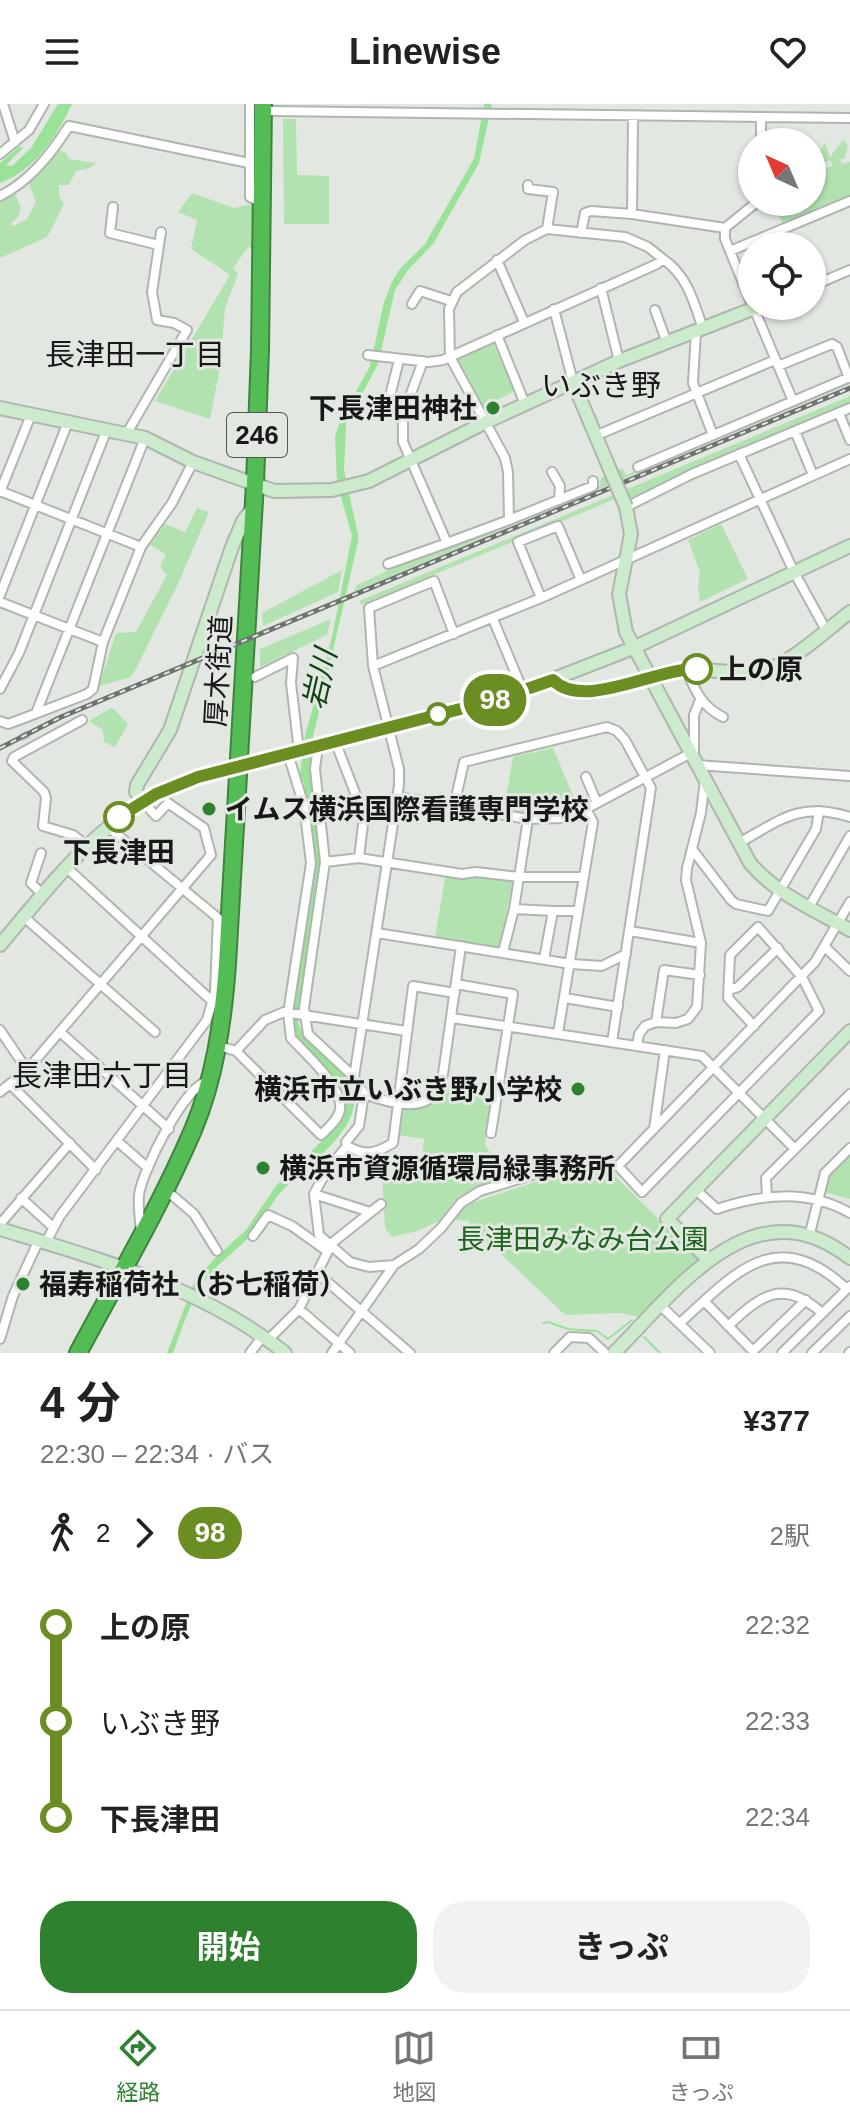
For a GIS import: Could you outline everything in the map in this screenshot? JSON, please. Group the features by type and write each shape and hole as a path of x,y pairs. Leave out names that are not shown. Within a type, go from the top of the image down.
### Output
{"highway":[{"name":"厚木街道","path":"88,1353 141,1234 193,1129 209,1081 225,994 244,765 255,677 262,203 269,106"},
{"name":"厚木街道","path":"78,1353 173,1196 202,1133 231,1050 253,508 259,485 268,351 269,106"}],"street":[{"path":"3,104 15,142"},
{"path":"0,154 29,130 44,104"},
{"path":"250,104 250,197 262,203"},
{"path":"269,106 481,114 850,118"},
{"path":"632,214 633,117"},
{"path":"761,117 761,128"},
{"path":"0,196 23,183 69,126 249,163"},
{"path":"527,189 553,192 547,229"},
{"path":"730,251 850,201"},
{"path":"113,207 110,233 159,245"},
{"path":"581,233 585,213 591,211 725,228 740,216"},
{"path":"725,228 725,239 738,269"},
{"path":"509,520 505,458 450,357 451,301 457,292 497,260 547,229 634,240 677,270 684,280 700,330 692,372 696,394 713,435"},
{"path":"127,433 187,330 174,323 157,320 152,292 161,232"},
{"path":"369,355 423,361 450,357 663,259"},
{"path":"497,260 524,322"},
{"path":"826,280 848,271 850,284"},
{"path":"601,288 619,361"},
{"path":"412,304 420,291 451,301"},
{"path":"554,309 573,382 626,507 631,534 620,582 619,607 633,648 750,863 765,881 779,891 850,930"},
{"path":"655,310 667,343"},
{"path":"0,408 145,438 193,462 274,491 334,490 353,487 619,361 738,313"},
{"path":"760,320 793,401"},
{"path":"497,335 525,404"},
{"path":"595,436 777,363 832,344 837,347 850,378 638,467"},
{"path":"399,360 390,396 408,402"},
{"path":"423,361 408,402 402,427 403,442 447,543"},
{"path":"626,507 739,454 850,408"},
{"path":"839,413 850,440"},
{"path":"31,415 0,491 141,547"},
{"path":"0,595 68,422"},
{"path":"0,689 19,653 107,429"},
{"path":"795,431 813,475"},
{"path":"36,713 145,438"},
{"path":"739,454 794,572 826,630"},
{"path":"373,666 493,619 850,459"},
{"path":"0,721 8,724 93,689 103,642 141,547 172,503 193,462"},
{"path":"552,472 560,486 559,500"},
{"path":"388,564 559,500 593,486 593,481"},
{"path":"0,1092 27,1070 211,855 204,828 168,803 156,816 136,792 139,780 170,730 232,547 243,521 253,508"},
{"path":"541,598 518,542 558,526 581,580"},
{"path":"0,945 107,826 142,801 178,784 523,691 633,648 850,546"},
{"path":"354,1077 398,797 399,769 373,666 369,608 434,581 454,634"},
{"path":"0,602 103,642"},
{"path":"553,680 569,691 580,692 686,669 771,669 850,612"},
{"path":"493,619 523,691"},
{"path":"255,677 293,658 291,683 296,752 311,863 288,1013 291,1038 338,1091 340,1110 336,1119 321,1135 231,1050 265,1020 278,1014 288,1013 406,1031"},
{"path":"686,669 700,700 709,710 723,717"},
{"path":"694,759 694,715 700,700"},
{"path":"19,720 23,732"},
{"path":"82,720 30,745 12,761 44,792 43,826 73,835 87,846"},
{"path":"454,806 464,762 607,727 617,731 625,740 651,788 612,1042"},
{"path":"335,741 364,816 359,858"},
{"path":"317,746 315,769 325,862 303,1015 308,1034 354,1077 364,1094 359,1126 327,1170 314,1194 319,1235 329,1249"},
{"path":"398,797 528,819 565,818 646,776 694,759 850,776"},
{"path":"586,777 597,803"},
{"path":"637,1046 639,1034 645,1026 688,1019 697,1007 701,943 686,880 705,779"},
{"path":"558,1033 593,822 586,809"},
{"path":"739,843 796,812 819,811 850,817"},
{"path":"692,849 736,904 768,911 816,829 819,811"},
{"path":"503,952 514,909 528,819"},
{"path":"0,1339 13,1296 42,1241 207,1020 213,1002 218,959 218,918 107,826"},
{"path":"809,907 850,836"},
{"path":"41,853 31,883 43,895"},
{"path":"325,862 359,858 462,874 583,877"},
{"path":"67,868 213,1002"},
{"path":"618,1166 802,977 825,947 850,902"},
{"path":"514,909 578,911"},
{"path":"544,959 553,911"},
{"path":"24,917 155,1032"},
{"path":"332,1353 394,1265 419,1249 461,1203 480,1191 577,1161 618,1166 642,1192 820,1013 802,977 758,927 730,955 728,998 754,1026"},
{"path":"630,931 701,943"},
{"path":"377,933 571,964 602,966 626,954"},
{"path":"364,1094 406,1104 423,1102 436,1092 443,1074 461,946"},
{"path":"825,947 850,971"},
{"path":"729,990 738,987 778,948"},
{"path":"656,1022 664,970 700,975"},
{"path":"347,1146 366,1154 393,1143 413,986 513,994 491,1133"},
{"path":"565,998 618,1007"},
{"path":"452,1018 702,1056 795,1149"},
{"path":"0,1030 27,1070"},
{"path":"60,1032 169,1129"},
{"path":"708,1259 667,1219 766,1119 844,1034"},
{"path":"654,1130 665,1050"},
{"path":"141,1234 139,1193 148,1168 188,1095 203,1081 209,1081"},
{"path":"11,1085 96,1170"},
{"path":"767,1196 766,1178 850,1094"},
{"path":"117,1141 148,1168"},
{"path":"70,1143 0,1226 128,1269 191,1296 266,1338 285,1353"},
{"path":"809,1237 825,1173 850,1148"},
{"path":"696,1190 717,1209 767,1196 789,1195 818,1199 849,1210"},
{"path":"314,1194 370,1212"},
{"path":"173,1196 194,1214 217,1251"},
{"path":"21,1198 53,1227"},
{"path":"250,1353 299,1309 329,1249 381,1204"},
{"path":"253,1236 268,1215 350,1262 369,1267 394,1265"},
{"path":"614,1353 708,1259 749,1237 776,1234 809,1237 850,1258"},
{"path":"680,1323 743,1268 776,1258 810,1263 848,1287 782,1353"},
{"path":"317,1273 410,1353"},
{"path":"728,1326 767,1295 784,1293 806,1300 822,1313"},
{"path":"704,1301 753,1351 806,1300"},
{"path":"661,1306 710,1353"},
{"path":"299,1309 350,1353"},
{"path":"812,1353 850,1316"},
{"path":"554,1353 570,1337 589,1338 605,1353"}],"green space":[{"path":"283,119 296,119 297,175 329,176 329,224 284,224"},
{"path":"843,140 848,146 844,159 840,159 842,164 850,162 850,197 826,207 826,168 833,166 830,160 826,162 826,145 830,157"},
{"path":"57,150 65,152 69,159 96,163 88,169 76,171 69,185 59,185 59,196 64,204 47,237 0,258 0,199 14,192 21,208 11,224 14,226 27,219 36,203 29,183"},
{"path":"192,193 234,208 252,204 256,256 249,246 231,271 234,268 238,274 225,308 220,368 210,419 155,401 230,275 191,249 197,220 178,212"},
{"path":"779,216 805,216 784,225"},
{"path":"492,341 515,391 480,409 456,360"},
{"path":"850,381 850,384 353,592 357,585 391,569 600,486 601,478 622,468 626,475"},
{"path":"850,396 850,405 631,501 625,495 361,605 359,601"},
{"path":"197,508 209,512 136,669 131,677 99,686 116,633 136,632 167,575 160,566 166,554 150,545 165,524 185,532"},
{"path":"721,524 748,579 700,602 700,572 688,540"},
{"path":"342,570 338,592 263,626 262,613"},
{"path":"331,619 327,635 260,667 260,649"},
{"path":"111,708 128,724 115,747 104,742 103,730 89,721"},
{"path":"553,748 577,805 547,815 504,809 513,757"},
{"path":"446,873 513,878 500,948 435,937"},
{"path":"444,1084 492,1094 485,1144 504,1178 455,1200 439,1221 392,1237 385,1228 382,1174 420,1173 424,1139 397,1135 398,1110 427,1106"},
{"path":"850,1156 850,1199 824,1192 827,1179"},
{"name":"長津田みなみ台公園","path":"579,1167 611,1172 699,1259 639,1317 620,1313 565,1315 500,1253 467,1227 470,1221 451,1220 473,1199 475,1202"}],"shaded area":[{"path":"58,104 72,104 44,151 24,170 0,183 0,163 19,147 23,148 6,165 12,166 31,148"},
{"path":"484,104 492,104 479,163 433,244 408,270 395,290 378,364 346,424 344,470 358,542 313,737 311,771 321,861 298,1020 308,1041 351,1086 353,1110 338,1137 281,1192 249,1237 205,1280 173,1353 167,1353 194,1283 214,1259 246,1230 276,1186 341,1122 345,1113 343,1089 295,1039 291,1020 315,861 304,783 300,774 304,740 332,637 352,536 337,483 335,437 340,421 370,366 384,302 393,280 425,244 474,159"}],"waterway":[{"path":"543,1323 597,1331 608,1339 632,1320"},
{"path":"644,1337 660,1353"}],"tunnel":[{"path":"23,732 28,743"}],"railway":[{"path":"0,748 61,717 850,388"}],"bus line":[{"name":"98","path":"119,817 142,801 198,777 495,700 553,680 569,691 592,692 678,669 697,669"}],"place":[{"name":"下長津田神社","path":"493,408"},
{"name":"上の原","path":"697,669"},
{"name":"イムス横浜国際看護専門学校","path":"209,809"},
{"name":"下長津田","path":"119,817"},
{"name":"横浜市立いぶき野小学校","path":"578,1089"},
{"name":"横浜市資源循環局緑事務所","path":"263,1168"},
{"name":"福寿稲荷社（お七稲荷）","path":"23,1284"}],"district":[{"name":"長津田一丁目","path":"135,355"},
{"name":"いぶき野","path":"601,386"},
{"name":"長津田六丁目","path":"102,1076"}],"water label":[{"name":"岩川","path":"320,679"}]}
